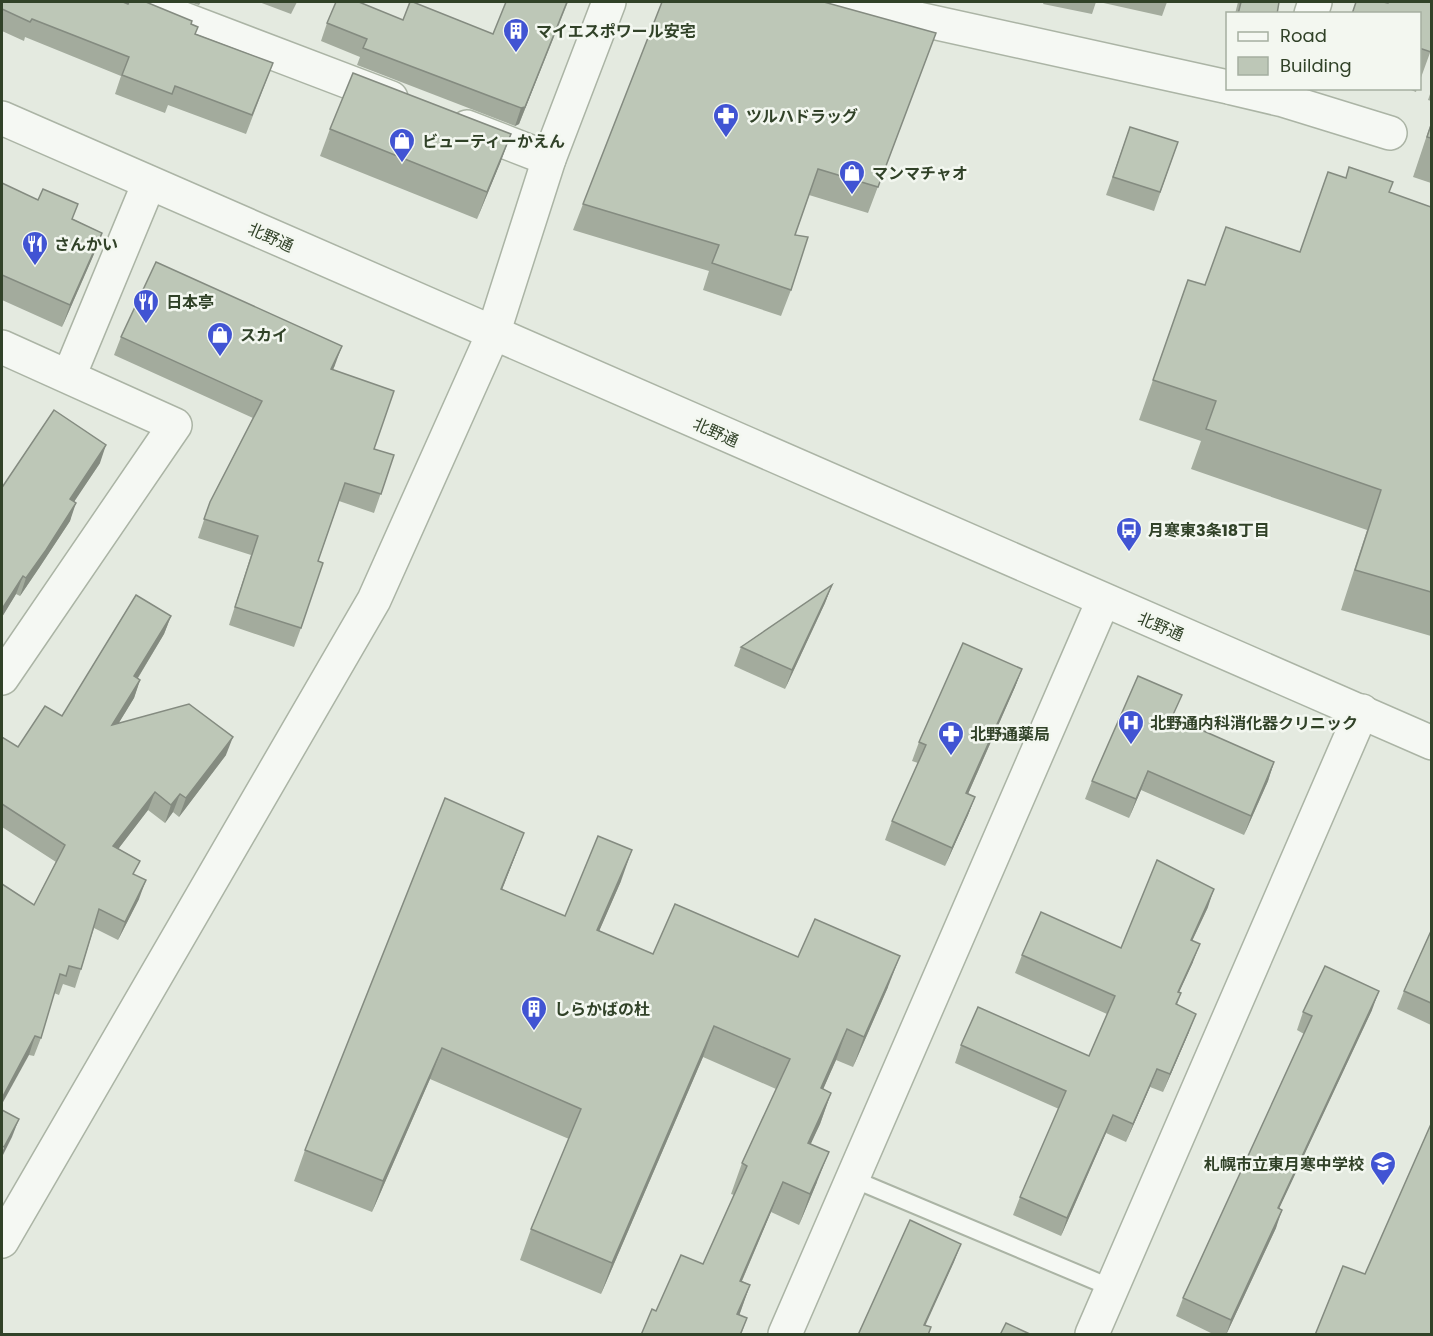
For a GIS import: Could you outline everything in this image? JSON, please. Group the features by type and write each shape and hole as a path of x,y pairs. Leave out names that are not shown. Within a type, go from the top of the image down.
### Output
{"street":[{"path":"139,2 549,159"},
{"path":"2,1241 374,600 493,334 549,159 609,2"},
{"path":"841,2 1226,87"},
{"path":"1250,90 1285,94 1390,133"},
{"name":"北野通","path":"2,118 1103,602 1362,711 1431,743"},
{"path":"69,376 149,183"},
{"path":"2,347 175,425 2,678"},
{"path":"785,1335 1103,602"},
{"path":"1092,1335 1362,711"}],"lane":[{"path":"853,1179 1112,1288"}],"building":[{"path":"2,2 123,2 128,4 129,2 146,2 192,21 191,24 198,27 195,34 273,63 252,115 175,86 172,94 122,75 129,57 32,19 30,22 2,9"},
{"path":"336,2 359,2 403,20 410,2 413,2 493,34 506,2 567,2 525,107 521,108 363,48 367,39 327,23"},
{"path":"662,2 824,2 936,33 878,187 818,169 795,235 808,237 791,290 712,263 719,245 583,204"},
{"path":"1241,2 1279,2 1277,12 1238,12"},
{"path":"1356,2 1431,2 1431,52 1421,49 1421,12 1353,12"},
{"path":"353,73 511,134 487,192 330,129"},
{"path":"1431,125 1431,138 1427,137"},
{"path":"1130,127 1178,142 1160,192 1113,177"},
{"path":"1349,167 1393,182 1389,192 1431,207 1431,592 1355,570 1381,490 1206,429 1216,401 1153,380 1188,280 1205,285 1226,227 1300,252 1328,172 1346,178"},
{"path":"2,183 38,200 43,189 78,204 72,219 102,233 70,305 2,275"},
{"path":"156,262 342,346 331,369 394,391 374,449 394,455 381,494 345,483 318,561 323,563 301,628 235,607 258,536 204,519 210,502 262,401 121,337"},
{"path":"54,410 106,445 70,499 76,503 46,550 26,578 23,576 2,609 2,485"},
{"path":"832,585 792,670 741,647"},
{"path":"136,595 171,616 134,676 140,680 112,725 189,704 233,737 186,798 180,794 171,805 155,792 113,846 140,861 133,874 146,880 125,922 99,909 81,969 69,966 66,976 60,974 41,1038 35,1036 2,1098 2,884 34,905 65,845 2,804 2,737 18,747 45,706 62,716"},
{"path":"963,643 1022,669 966,793 975,797 952,848 892,821 926,745 919,742"},
{"path":"1138,676 1182,695 1172,717 1274,762 1251,816 1148,771 1136,799 1092,781"},
{"name":"しらかばの杜","path":"445,798 524,833 501,889 565,916 598,836 632,850 597,930 653,954 675,904 798,957 815,919 900,956 864,1037 847,1029 821,1088 831,1093 808,1143 829,1152 810,1194 783,1182 740,1281 750,1285 737,1314 747,1318 740,1335 641,1335 652,1309 656,1311 681,1255 703,1264 747,1166 742,1163 790,1059 714,1026 612,1263 531,1229 581,1109 442,1048 383,1181 305,1150"},
{"path":"1157,860 1214,889 1191,940 1200,944 1178,992 1181,993 1176,1004 1196,1014 1170,1074 1157,1069 1133,1124 1113,1115 1067,1218 1020,1197 1066,1091 961,1045 978,1007 1089,1056 1115,996 1022,955 1041,912 1121,948"},
{"path":"1431,931 1431,1003 1404,991"},
{"path":"1325,966 1379,991 1278,1208 1282,1210 1231,1320 1183,1298 1312,1016 1303,1012"},
{"path":"2,1110 19,1119 4,1147 2,1146"},
{"path":"1431,1124 1431,1335 1315,1335 1343,1266 1365,1274"},
{"path":"910,1220 961,1244 924,1325 931,1327 928,1335 858,1335"},
{"path":"1006,1323 1032,1335 1000,1335"}],"place":[{"name":"マイエスポワール安宅","path":"516,54"},
{"name":"ツルハドラッグ","path":"726,139"},
{"name":"ビューティーかえん","path":"402,164"},
{"name":"マンマチャオ","path":"852,196"},
{"name":"さんかい","path":"35,267"},
{"name":"日本亭","path":"146,325"},
{"name":"スカイ","path":"220,358"},
{"name":"月寒東3条18丁目","path":"1129,553"},
{"name":"北野通内科消化器クリニック","path":"1131,746"},
{"name":"北野通薬局","path":"951,757"},
{"name":"しらかばの杜","path":"534,1032"},
{"name":"札幌市立東月寒中学校","path":"1383,1187"}]}
